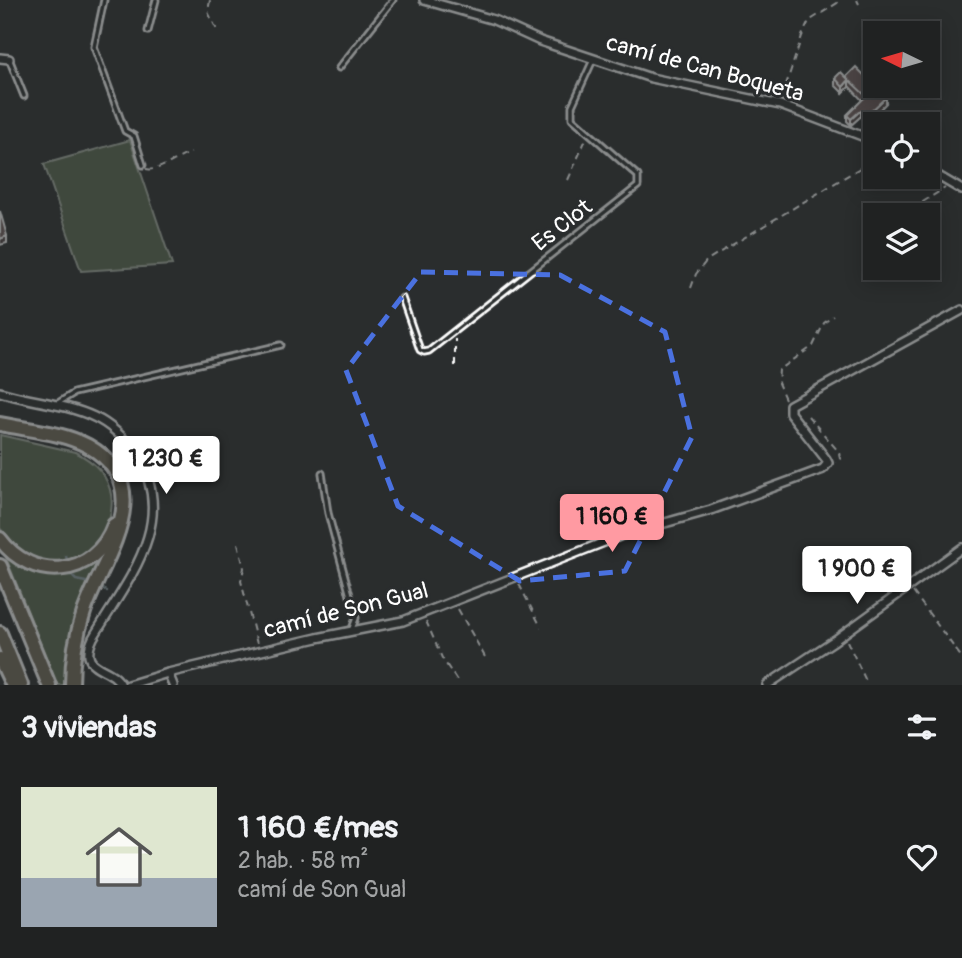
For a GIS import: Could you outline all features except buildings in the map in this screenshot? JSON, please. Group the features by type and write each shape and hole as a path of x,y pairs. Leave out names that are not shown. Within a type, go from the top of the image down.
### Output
{"highway":[{"path":"0,424 64,437 87,446 110,466 121,487 124,504 122,524 80,622 72,685"},
{"path":"0,431 69,446 86,454 101,466 108,476 115,492 116,506 114,524 102,548 84,562 69,568 35,566 15,555 0,539"},
{"path":"0,566 49,685"},
{"path":"0,633 21,685"},
{"path":"0,659 13,685"}],"street":[{"name":"camí de Can Boqueta","path":"424,0 494,20 540,41 664,82 780,105 863,136"},
{"path":"940,177 962,190"},
{"path":"828,463 790,412 790,404 962,310"},
{"path":"0,392 96,418 119,434 138,459 150,487 153,516 147,545 89,649 94,666 114,675 121,685"},
{"name":"camí de Son Gual","path":"128,685 259,651 384,626 424,614 622,536 711,510 823,469 828,463"},
{"path":"767,685 962,548"},
{"path":"168,673 173,685"}],"lane":[{"path":"104,0 94,47 125,131 134,136 143,165"},
{"path":"148,31 156,0"},
{"path":"340,68 393,0"},
{"name":"Es Clot","path":"402,298 423,351 429,351 638,186 638,176 573,120 571,109 593,58"},
{"path":"4,59 24,96"},
{"path":"56,405 74,393 281,345"},
{"path":"322,473 328,513 356,618 350,631"}],"path":[{"path":"211,0 208,12 218,32"},
{"path":"780,105 806,27 815,16 842,0"},
{"path":"857,0 859,4"},
{"path":"568,180 587,139 586,131"},
{"path":"143,165 152,170 191,153"},
{"path":"691,288 696,274 707,260 863,166"},
{"path":"922,203 943,190 949,182"},
{"path":"790,404 778,383 779,370 813,346 824,323 833,316"},
{"path":"455,366 454,344 459,329"},
{"path":"808,416 839,452 839,461 828,463"},
{"path":"238,543 244,568 242,581 259,651"},
{"path":"516,577 541,627"},
{"path":"906,589 913,592 962,658"},
{"path":"454,602 485,657"},
{"path":"424,614 442,658 457,682"},
{"path":"842,634 867,683"}],"highlighted area":[{"path":"421,272 560,275 665,332 692,437 625,571 520,581 398,506 346,370"}],"green space":[{"path":"130,140 172,265 81,271 44,164"},
{"path":"0,435 75,452 101,472 111,496 109,521 96,543 77,558 52,563 26,554 0,528"},
{"path":"3,550 35,571 104,552 67,685 57,685"}],"waterway":[{"path":"66,556 67,560"},
{"path":"71,575 76,580 86,582"},
{"path":"103,589 107,591"}]}
